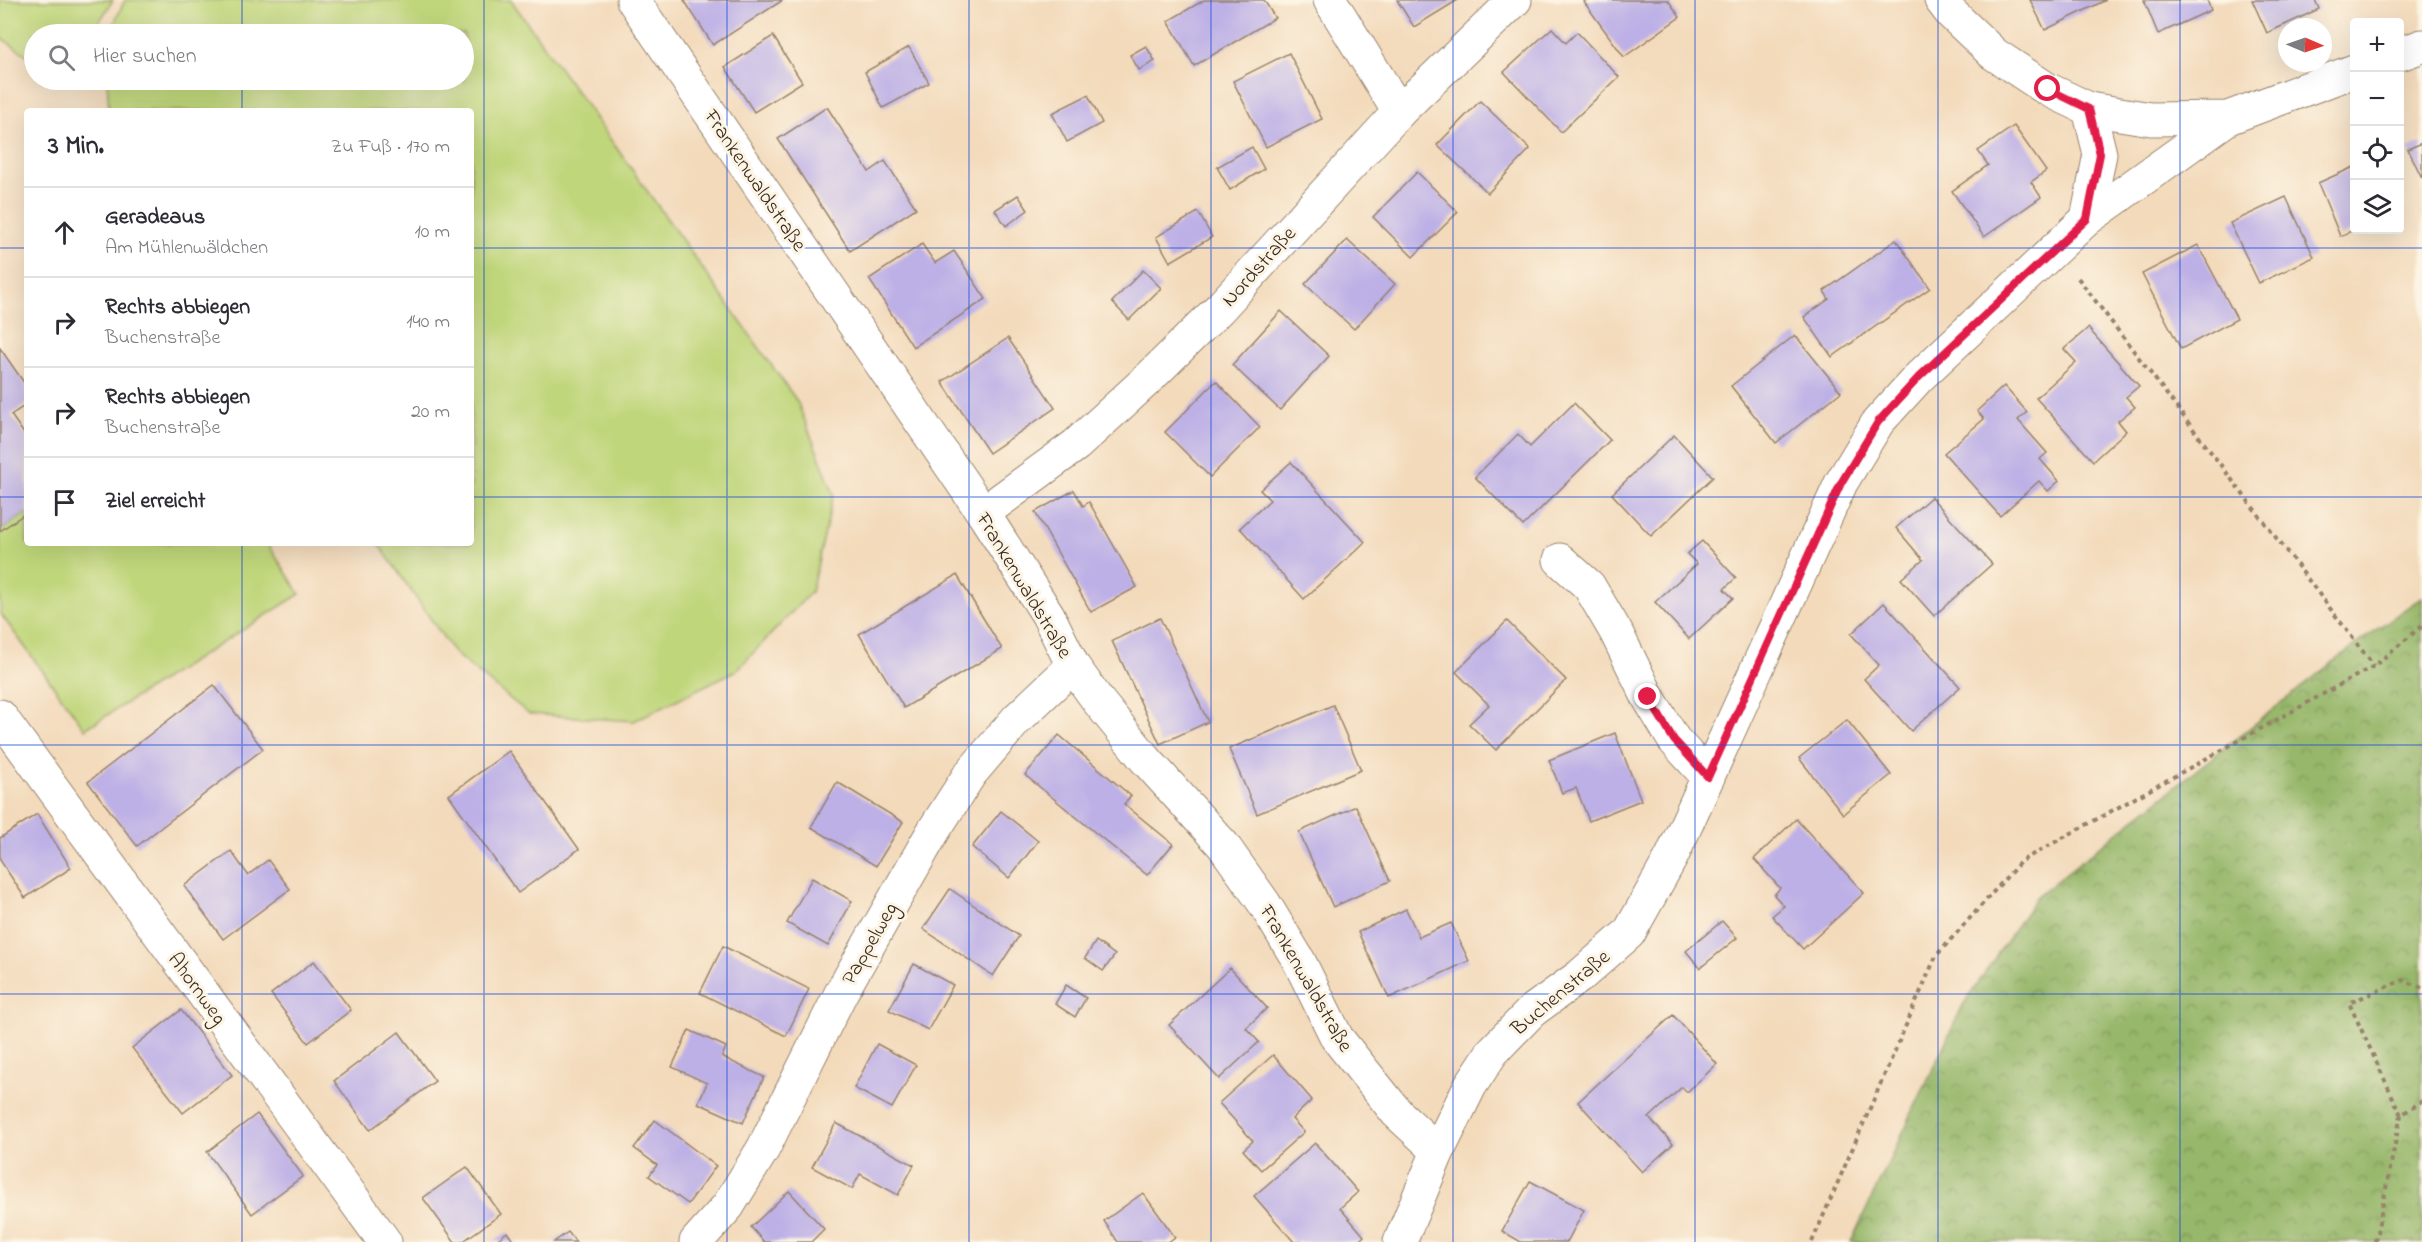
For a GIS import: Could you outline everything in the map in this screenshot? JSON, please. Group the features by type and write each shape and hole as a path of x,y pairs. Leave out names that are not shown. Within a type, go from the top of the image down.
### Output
{"street":[{"name":"Frankenwaldstraße","path":"633,0 983,513 1047,615 1073,666 1146,760 1223,845 1264,903 1293,951 1337,1038 1397,1113 1438,1151"},
{"path":"1330,0 1399,112"},
{"name":"Nordstraße","path":"983,513 1076,445 1149,378 1220,309 1399,112 1515,0"},
{"path":"1941,0 1951,13 1994,54 2048,89 2089,109 2151,119 2228,118 2352,72"},
{"path":"2404,53 2422,46"},
{"path":"2087,219 2100,154 2089,109"},
{"name":"Buchenstraße","path":"1400,1242 1438,1151 1470,1086 1493,1051 1532,1011 1580,976 1629,933 1672,856 1841,483 1878,422 1919,377 2087,219 2228,118"},
{"path":"1560,560 1589,586 1616,632 1648,697 1674,740 1708,777"},
{"name":"Pappelweg","path":"696,1242 728,1206 763,1149 841,993 934,830 970,774 1017,719 1073,666"},
{"name":"Ahornweg","path":"4,731 386,1242"}],"path":[{"path":"2055,249 2374,666"},
{"path":"1812,1242 1936,956 2021,861 2374,666 2422,626"},
{"path":"2375,1242 2401,1115 2349,1003 2403,980 2422,988"},
{"path":"2401,1115 2422,1101"}],"green space":[{"path":"0,0 113,0 98,24 24,24 24,53 0,37"},
{"path":"125,0 511,0 797,401 834,494 811,592 737,670 634,721 529,714 455,654 380,546 474,546 474,108 109,108 108,90 474,90 474,24 114,24"},
{"path":"24,515 24,546 269,546 300,594 85,729 0,613 0,531"},
{"path":"2422,597 2422,1242 1851,1242 1963,1005 2036,897 2352,647"}],"building":[{"path":"684,0 783,0 713,45"},
{"path":"1204,0 1264,0 1275,18 1194,66 1168,21"},
{"path":"1397,0 1458,0 1414,27"},
{"path":"1586,0 1668,0 1680,17 1624,57 1584,2"},
{"path":"2030,0 2106,0 2045,30"},
{"path":"2144,0 2207,0 2211,10 2158,34"},
{"path":"2252,0 2315,0 2319,9 2300,18 2278,18 2278,28 2267,33"},
{"path":"1552,28 1566,43 1577,32 1619,77 1561,132 1504,72"},
{"path":"773,36 802,82 754,112 725,67"},
{"path":"1146,46 1155,61 1139,70 1130,55"},
{"path":"909,47 929,83 883,108 865,72"},
{"path":"1289,53 1322,119 1266,147 1233,81"},
{"path":"1088,95 1102,123 1067,142 1052,113"},
{"path":"1480,101 1530,149 1488,193 1437,145"},
{"path":"827,107 869,172 885,161 916,208 850,251 778,139"},
{"path":"2014,126 2046,171 2031,182 2041,197 1984,237 1952,191 1988,165 1978,151"},
{"path":"2422,143 2422,178 2408,149"},
{"path":"1252,147 1264,169 1230,190 1217,167"},
{"path":"2350,169 2350,232 2340,236 2318,183"},
{"path":"1417,172 1458,212 1413,257 1373,217"},
{"path":"1018,195 1028,210 1006,226 995,210"},
{"path":"2286,197 2314,257 2259,283 2230,223"},
{"path":"1198,212 1212,237 1170,262 1156,237"},
{"path":"1347,240 1395,284 1354,329 1305,284"},
{"path":"1896,240 1930,288 1832,357 1804,317 1829,299 1824,291"},
{"path":"922,244 935,263 954,251 986,299 913,347 869,279"},
{"path":"2198,245 2237,319 2181,349 2142,274"},
{"path":"1143,270 1161,288 1129,320 1112,302"},
{"path":"1281,311 1329,356 1280,410 1232,365"},
{"path":"2088,328 2139,386 2126,397 2135,407 2118,421 2126,431 2093,461 2036,398 2076,362 2064,349"},
{"path":"1795,335 1841,392 1776,443 1731,386"},
{"path":"1008,338 1055,408 989,453 942,382"},
{"path":"0,348 24,383 24,406 11,415 24,434 24,514 0,531"},
{"path":"1216,381 1260,427 1210,477 1165,432"},
{"path":"2004,386 2027,412 2018,420 2047,453 2040,459 2059,481 2048,491 2039,481 2000,516 1944,453 1984,419 1977,411"},
{"path":"1574,403 1610,440 1523,526 1475,477 1518,434 1530,447"},
{"path":"1674,435 1713,477 1651,536 1612,494"},
{"path":"1291,462 1365,542 1304,599 1240,528 1270,500 1260,490"},
{"path":"1074,490 1083,506 1089,502 1137,587 1091,612 1035,512"},
{"path":"1931,497 1992,564 1934,616 1901,579 1923,560 1896,528"},
{"path":"1702,541 1736,578 1724,589 1733,598 1689,639 1655,602 1697,564 1687,554"},
{"path":"957,575 1002,649 904,708 859,634"},
{"path":"1884,603 1960,687 1911,731 1864,679 1879,665 1851,634"},
{"path":"1160,618 1208,722 1160,744 1112,641"},
{"path":"1507,621 1566,680 1496,750 1469,724 1489,705 1456,672"},
{"path":"214,685 263,749 137,846 88,782"},
{"path":"1333,705 1361,770 1257,814 1229,749"},
{"path":"1847,720 1891,775 1843,814 1799,758"},
{"path":"1615,733 1641,800 1589,821 1576,788 1562,793 1549,760"},
{"path":"1059,735 1131,796 1124,804 1173,844 1147,875 1025,775"},
{"path":"509,751 579,849 518,893 449,795"},
{"path":"837,782 903,822 876,866 811,827"},
{"path":"1356,806 1390,881 1333,907 1299,832"},
{"path":"1001,811 1038,841 1009,878 972,847"},
{"path":"37,814 71,868 25,898 0,860 0,838"},
{"path":"1796,819 1864,893 1803,949 1772,916 1784,906 1774,895 1780,888 1754,859"},
{"path":"231,851 248,875 268,860 290,889 223,939 184,886"},
{"path":"812,878 852,901 828,946 787,923"},
{"path":"950,889 1019,936 993,976 923,929"},
{"path":"1406,909 1419,937 1451,923 1469,961 1389,998 1358,932"},
{"path":"1722,921 1737,938 1700,968 1686,951"},
{"path":"1096,941 1115,955 1103,971 1085,958"},
{"path":"723,946 809,989 786,1036 700,993"},
{"path":"314,961 351,1010 308,1043 271,994"},
{"path":"914,964 953,985 928,1030 889,1010"},
{"path":"1230,968 1267,1008 1246,1028 1259,1042 1219,1079 1169,1025"},
{"path":"1066,985 1086,998 1075,1017 1055,1004"},
{"path":"181,1010 232,1075 183,1113 132,1048"},
{"path":"1673,1015 1717,1064 1687,1092 1682,1087 1649,1118 1673,1144 1642,1172 1578,1102"},
{"path":"689,1030 726,1047 722,1057 764,1077 743,1123 698,1103 707,1083 672,1067"},
{"path":"399,1032 435,1081 370,1130 334,1081"},
{"path":"877,1044 916,1065 892,1108 854,1088"},
{"path":"1273,1055 1312,1100 1292,1119 1304,1132 1261,1170 1243,1150 1253,1141 1219,1103"},
{"path":"257,1114 303,1176 252,1214 207,1152"},
{"path":"655,1120 716,1166 688,1204 649,1176 657,1165 634,1148"},
{"path":"836,1123 914,1165 898,1195 860,1174 852,1189 812,1167"},
{"path":"1315,1143 1358,1192 1340,1208 1364,1236 1358,1242 1294,1242 1254,1196"},
{"path":"467,1167 501,1214 462,1242 455,1242 423,1198"},
{"path":"1530,1181 1584,1210 1567,1242 1521,1242 1502,1231"},
{"path":"789,1191 824,1229 811,1242 764,1242 751,1227"},
{"path":"1143,1193 1175,1237 1168,1242 1118,1242 1104,1221"},
{"path":"507,1232 514,1242 494,1242"},
{"path":"568,1232 576,1242 554,1242"}],"route":[{"path":"1648,697 1674,740 1708,777 1841,483 1878,422 1919,377 2087,219 2100,154 2089,109 2048,89"}]}
